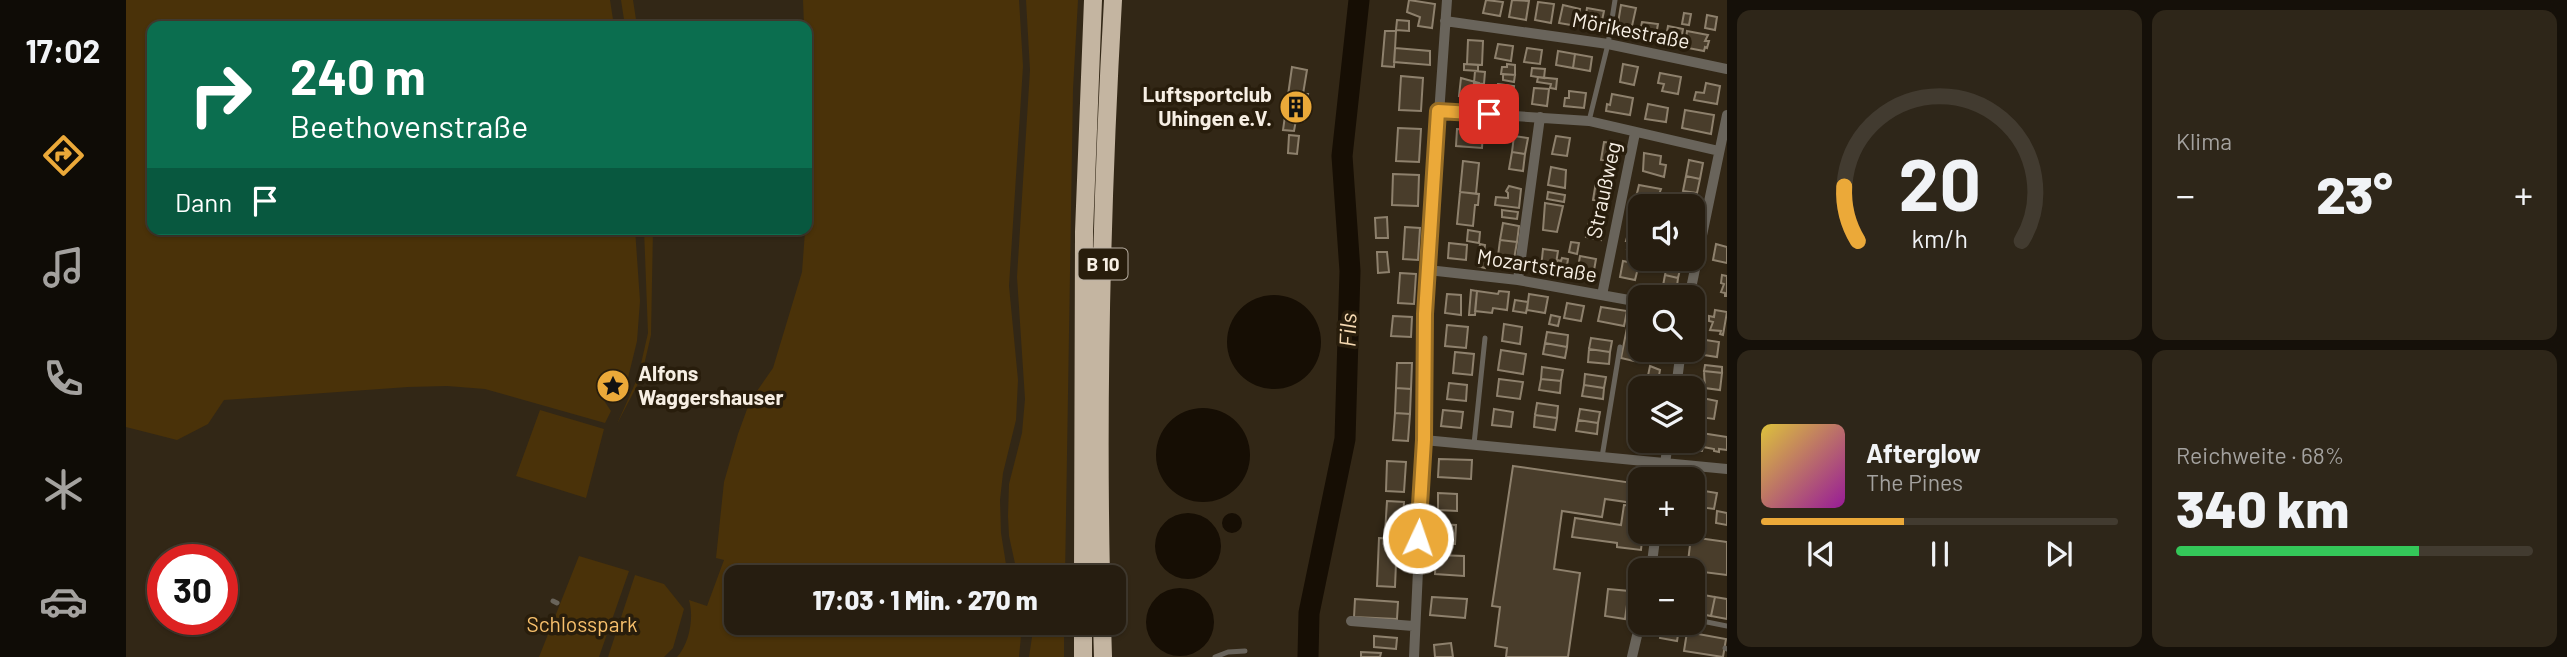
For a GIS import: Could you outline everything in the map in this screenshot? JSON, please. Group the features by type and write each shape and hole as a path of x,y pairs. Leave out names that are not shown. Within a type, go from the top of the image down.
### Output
{"highway":[{"name":"B 10","path":"1083,565 1084,232 1093,0"},
{"name":"B 10","path":"1101,565 1103,243 1113,0"},
{"path":"1083,635 1083,657"},
{"path":"1102,635 1103,657"}],"street":[{"path":"1413,657 1424,440 1425,314 1447,0"},
{"name":"Mörikestraße","path":"1445,21 1608,44 1727,69"},
{"path":"1438,111 1589,121 1719,150"},
{"path":"1692,285 1727,115"},
{"path":"1518,280 1540,117"},
{"name":"Straußweg","path":"1602,295 1635,133"},
{"name":"Mozartstraße","path":"1428,270 1518,280 1628,300"},
{"path":"1424,440 1727,469"},
{"path":"1665,467 1666,453"},
{"path":"1352,621 1413,626"},
{"path":"1632,657 1637,635"}],"lane":[{"path":"1589,121 1608,44 1615,0"},
{"path":"1474,444 1485,338"},
{"path":"1601,457 1620,347"},
{"path":"1705,620 1719,621 1727,626"},
{"path":"1215,657 1245,651"}],"green space":[{"path":"126,0 610,0 613,21 147,21 147,235 635,235 640,301 637,341 628,378 603,385 599,393 611,411 605,423 485,389 447,386 224,400 208,424 177,440 126,427"},
{"path":"621,0 633,0 636,21 624,21"},
{"path":"803,0 1019,0 1023,66 1009,286 1018,380 1016,420 1003,473 1000,500 1006,565 724,565 724,635 1021,635 1019,657 677,657 690,630 689,600 707,606 724,560 716,558 724,482 750,401 773,368 802,272 805,235 812,235 812,21 804,21"},
{"path":"1026,0 1078,0 1073,89 1065,565 1015,565 1009,536 1009,484 1022,433 1025,399 1017,277 1030,70"},
{"path":"644,235 653,235 651,335 641,378 617,424 638,377 648,333"},
{"path":"540,410 604,429 586,498 516,476"},
{"name":"Schlosspark","path":"579,556 629,571 599,657 539,657"},
{"path":"635,575 664,584 684,609 673,648 664,657 608,657"},
{"path":"1064,635 1064,657 1029,657 1032,637"}],"shaded area":[{"path":"1274,295 1292,299 1307,309 1317,324 1321,342 1317,360 1307,375 1292,385 1274,389 1256,385 1241,375 1231,360 1227,342 1231,324 1241,309 1256,299"},
{"path":"1194,408 1212,408 1237,421 1247,437 1250,455 1247,473 1237,489 1212,502 1194,502 1169,489 1156,464 1156,446 1169,421"},
{"path":"1188,513 1201,515 1216,528 1221,546 1219,559 1206,574 1188,579 1175,577 1160,564 1155,546 1157,533 1170,518"},
{"path":"1232,513 1239,516 1242,523 1239,530 1232,533 1225,530 1222,523 1225,516"},
{"path":"1180,588 1193,591 1204,598 1211,609 1214,622 1211,635 1204,646 1193,653 1180,656 1167,653 1156,646 1149,635 1146,622 1149,609 1156,598 1167,591"}],"building":[{"path":"1409,0 1435,4 1432,28 1418,26 1420,17 1407,12"},
{"path":"1486,0 1503,2 1500,16 1483,13"},
{"path":"1512,0 1529,1 1526,20 1509,17"},
{"path":"1538,2 1554,4 1551,23 1535,20"},
{"path":"1563,5 1580,9 1577,26 1559,23"},
{"path":"1621,5 1636,8 1632,26 1618,23"},
{"path":"1587,8 1604,11 1600,30 1584,27"},
{"path":"1684,13 1691,14 1689,25 1682,24"},
{"path":"1707,15 1717,17 1715,30 1705,28"},
{"path":"1397,20 1409,21 1409,31 1396,30"},
{"path":"1642,22 1658,24 1655,40 1639,37"},
{"path":"1668,26 1683,29 1680,46 1665,44"},
{"path":"1385,31 1396,31 1394,67 1382,66"},
{"path":"1687,31 1708,35 1705,41 1709,41 1704,51 1688,48 1690,40 1686,39"},
{"path":"1468,40 1483,41 1482,65 1467,64"},
{"path":"1498,44 1513,46 1511,61 1495,58"},
{"path":"1395,48 1430,51 1430,65 1394,62"},
{"path":"1527,48 1542,50 1540,64 1524,62"},
{"path":"1558,51 1575,54 1573,68 1556,65"},
{"path":"1575,54 1592,57 1590,71 1573,68"},
{"path":"1464,64 1478,65 1478,71 1464,70"},
{"path":"1507,64 1515,65 1515,75 1501,74 1502,67 1507,67"},
{"path":"1623,64 1638,67 1634,85 1620,82"},
{"name":"Luftsportclub Uhingen e.V.","path":"1292,67 1307,70 1303,94 1308,94 1304,121 1296,120 1294,131 1283,130"},
{"path":"1532,68 1545,69 1544,78 1531,76"},
{"path":"1475,71 1485,72 1484,84 1474,83"},
{"path":"1660,73 1681,77 1678,94 1662,91 1664,84 1658,83"},
{"path":"1503,74 1515,75 1514,82 1503,80"},
{"path":"1401,76 1423,78 1421,111 1399,110"},
{"path":"1538,77 1557,79 1556,89 1550,88 1551,84 1537,82"},
{"path":"1461,78 1479,83 1477,98 1459,96"},
{"path":"1706,83 1720,86 1717,104 1694,100 1696,92 1704,93"},
{"path":"1498,84 1514,86 1512,104 1496,102"},
{"path":"1534,88 1549,89 1547,106 1532,104"},
{"path":"1483,90 1490,91 1489,102 1482,101"},
{"path":"1569,91 1586,93 1584,108 1564,106 1565,98 1569,98"},
{"path":"1612,94 1633,98 1630,115 1606,111"},
{"path":"1648,104 1668,108 1666,122 1645,119"},
{"path":"1685,110 1714,115 1711,134 1682,128"},
{"path":"1398,128 1421,129 1419,162 1396,161"},
{"path":"1457,129 1483,131 1482,148 1456,146"},
{"path":"1289,135 1299,136 1297,154 1288,153"},
{"path":"1514,136 1528,138 1525,154 1512,152"},
{"path":"1556,136 1570,138 1567,156 1552,154"},
{"path":"1604,142 1619,144 1616,162 1601,160"},
{"path":"1512,152 1525,154 1523,171 1509,169"},
{"path":"1644,153 1661,156 1660,164 1666,165 1664,177 1643,171"},
{"path":"1689,160 1703,163 1700,179 1686,176"},
{"path":"1463,161 1479,163 1476,194 1460,192"},
{"path":"1551,167 1566,170 1565,188 1548,185"},
{"path":"1393,174 1419,175 1418,206 1392,205"},
{"path":"1686,176 1700,179 1697,193 1683,191"},
{"path":"1596,182 1610,185 1607,202 1593,200"},
{"path":"1639,185 1661,189 1659,194 1637,194"},
{"path":"1509,186 1521,189 1519,208 1495,205 1496,197 1508,198 1506,191"},
{"path":"1460,192 1479,194 1473,226 1457,224"},
{"path":"1548,192 1565,195 1564,202 1547,199"},
{"path":"1545,203 1563,206 1557,232 1543,230"},
{"path":"1502,210 1518,212 1517,219 1502,217"},
{"path":"1387,217 1388,238 1376,238 1375,218"},
{"path":"1589,220 1603,223 1601,240 1586,237"},
{"path":"1503,223 1519,226 1517,242 1500,240"},
{"path":"1405,227 1420,228 1418,260 1403,259"},
{"path":"1468,230 1480,232 1479,243 1467,241"},
{"path":"1500,240 1517,242 1514,259 1498,256"},
{"path":"1571,242 1579,243 1577,254 1569,252"},
{"path":"1449,243 1467,245 1466,260 1448,258"},
{"path":"1480,244 1485,245 1484,252 1489,253 1485,268 1477,266"},
{"path":"1716,244 1727,247 1727,263 1713,260"},
{"path":"1543,249 1558,251 1555,270 1541,268"},
{"path":"1377,252 1387,252 1389,272 1378,273"},
{"path":"1580,256 1596,259 1593,276 1577,273"},
{"path":"1562,258 1568,259 1566,272 1555,270 1557,260 1561,261"},
{"path":"1623,261 1628,262 1628,271 1637,271 1635,280 1620,277"},
{"path":"1666,271 1680,271 1678,278 1665,275"},
{"path":"1400,273 1416,274 1414,304 1398,303"},
{"path":"1665,275 1678,278 1677,285 1663,285"},
{"path":"1722,275 1727,276 1727,296 1721,292 1724,284 1721,283"},
{"path":"1471,290 1477,291 1475,315 1469,315"},
{"path":"1477,291 1498,294 1499,291 1509,292 1507,310 1493,308 1492,313 1475,311"},
{"path":"1447,294 1461,295 1461,315 1445,313"},
{"path":"1529,294 1548,297 1545,313 1527,310"},
{"path":"1515,300 1528,302 1526,313 1513,311"},
{"path":"1567,303 1584,306 1581,321 1564,318"},
{"path":"1601,307 1627,311 1624,326 1598,321"},
{"path":"1715,310 1727,312 1723,335 1720,334 1721,331 1710,330 1713,322 1709,321 1709,316 1714,317"},
{"path":"1551,315 1560,317 1558,326 1549,324"},
{"path":"1393,316 1412,317 1411,337 1391,336"},
{"path":"1628,323 1628,360 1621,358"},
{"path":"1504,324 1522,327 1520,344 1502,341"},
{"path":"1447,325 1468,327 1466,348 1445,346"},
{"path":"1547,332 1568,335 1567,347 1545,343"},
{"path":"1591,338 1612,341 1610,352 1589,349"},
{"path":"1705,340 1719,342 1717,357 1705,355"},
{"path":"1545,343 1567,347 1565,358 1543,354"},
{"path":"1589,349 1610,352 1609,364 1588,362"},
{"path":"1501,350 1526,354 1523,374 1498,370"},
{"path":"1455,352 1474,354 1472,375 1453,373"},
{"path":"1397,363 1412,363 1411,389 1396,388"},
{"path":"1705,365 1722,367 1722,373 1704,371"},
{"path":"1650,366 1660,370 1659,376 1648,376"},
{"path":"1542,367 1563,370 1561,381 1541,379"},
{"path":"1704,371 1722,373 1720,390 1705,388"},
{"path":"1585,374 1606,377 1604,388 1584,385"},
{"path":"1499,379 1523,382 1520,399 1497,396"},
{"path":"1541,379 1561,381 1560,393 1539,390"},
{"path":"1449,383 1467,385 1466,401 1447,399"},
{"path":"1584,385 1604,388 1603,399 1582,396"},
{"path":"1396,388 1411,389 1410,414 1395,413"},
{"path":"1705,399 1717,401 1714,419 1705,418"},
{"path":"1537,403 1558,406 1557,418 1535,415"},
{"path":"1494,409 1513,412 1511,427 1492,425"},
{"path":"1580,409 1600,412 1598,423 1578,420"},
{"path":"1443,410 1463,412 1461,428 1441,426"},
{"path":"1395,413 1410,414 1408,441 1393,440"},
{"path":"1535,415 1557,418 1555,430 1534,427"},
{"path":"1578,420 1598,423 1597,434 1576,431"},
{"path":"1705,434 1727,437 1727,450 1719,449 1719,452 1705,447"},
{"path":"1439,459 1472,460 1471,479 1438,477"},
{"path":"1387,461 1406,462 1404,492 1386,491"},
{"path":"1513,466 1628,482 1628,502 1605,499 1602,517 1562,511 1554,569 1580,573 1568,657 1506,657 1507,648 1495,646 1500,607 1492,606"},
{"path":"1705,491 1717,493 1714,509 1705,508"},
{"path":"1438,493 1457,494 1457,511 1438,510"},
{"path":"1387,501 1404,502 1402,533 1385,533"},
{"path":"1624,505 1628,506 1628,544 1642,544 1641,550 1617,547 1617,543 1572,537 1575,518 1621,525"},
{"path":"1717,511 1727,513 1727,525 1716,523"},
{"path":"1436,524 1456,525 1455,544 1435,543"},
{"path":"1379,538 1397,539 1395,587 1377,586"},
{"path":"1705,539 1727,542 1727,575 1705,572 1705,558 1688,558 1690,544 1705,544"},
{"path":"1436,555 1464,556 1464,576 1435,574"},
{"path":"1608,589 1628,591 1625,619 1605,616"},
{"path":"1705,595 1715,597 1711,616 1705,615"},
{"path":"1432,597 1467,599 1465,618 1430,615"},
{"path":"1715,597 1727,599 1727,619 1711,616"},
{"path":"1355,599 1398,602 1397,619 1354,617"},
{"path":"1660,635 1678,635 1677,641 1660,638"},
{"path":"1687,635 1726,639 1723,657 1684,651"},
{"path":"1374,636 1397,638 1396,649 1374,647"},
{"path":"1451,643 1453,657 1435,657 1434,645"},
{"path":"1361,652 1381,653 1380,657 1361,657"}],"waterway":[{"name":"Fils","path":"1308,657 1309,613 1345,439 1350,271 1342,156 1359,0"}],"place":[{"name":"Luftsportclub Uhingen e.V.","path":"1296,107"},
{"name":"Alfons Waggershauser","path":"613,386"}],"route":[{"path":"1418,538 1424,440 1425,314 1438,111 1489,114"}]}
